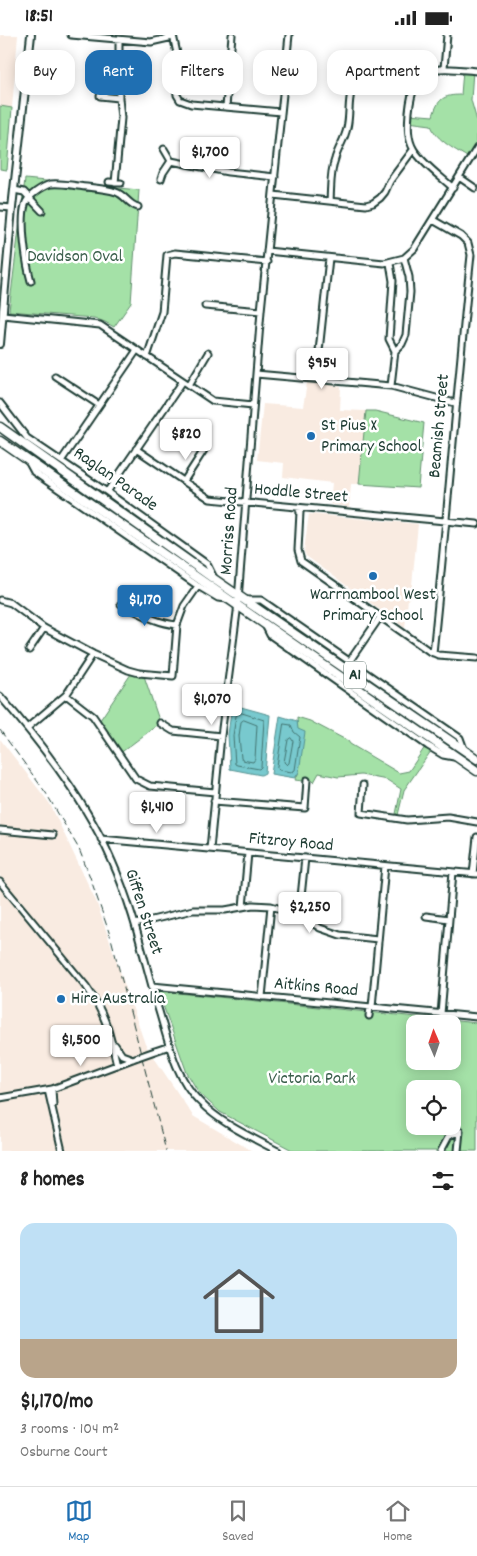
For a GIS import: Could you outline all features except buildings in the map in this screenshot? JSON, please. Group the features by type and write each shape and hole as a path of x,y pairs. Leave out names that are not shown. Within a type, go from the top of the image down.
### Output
{"highway":[{"name":"Raglan Parade","path":"0,427 23,439 241,600 477,759"},
{"path":"14,450 23,439"},
{"name":"Raglan Parade","path":"0,441 230,599 241,600 264,623 477,771"}],"main road":[{"path":"0,344 12,208 31,35"}],"street":[{"path":"71,35 112,37 151,42 173,36 179,63 176,84 177,95 180,100 192,104 281,112"},
{"path":"226,107 232,35"},
{"name":"Morriss Road","path":"210,849 221,736 241,600 245,502 253,405 289,35"},
{"path":"444,68 447,35"},
{"path":"115,183 121,118 119,39"},
{"path":"438,69 477,71"},
{"path":"330,201 333,167 343,142 351,95"},
{"path":"411,95 408,126 409,138 414,149 453,187"},
{"path":"100,96 119,98"},
{"path":"267,251 390,263 404,258 414,249 477,148"},
{"path":"164,149 171,161 228,173 275,177"},
{"path":"273,195 366,205 373,203 380,199 390,181 414,149"},
{"path":"161,179 171,161"},
{"path":"459,177 475,188"},
{"path":"31,281 25,260 24,226 25,204 30,197 50,184 59,184 118,193 133,206 138,207"},
{"path":"14,189 23,191 42,211"},
{"path":"0,207 12,208"},
{"name":"Beamish Street","path":"433,220 461,236 468,243 470,255 433,653"},
{"path":"147,357 162,312 167,255 176,253 267,262"},
{"path":"316,379 329,258"},
{"path":"395,351 402,344 406,335 410,292 409,277 404,258"},
{"path":"390,263 393,281 389,339 395,351 391,386"},
{"path":"206,306 261,311"},
{"path":"3,315 100,325 213,401 253,405"},
{"path":"61,461 137,350"},
{"path":"189,385 208,353"},
{"path":"256,374 391,386 455,403"},
{"path":"54,376 99,405"},
{"path":"107,492 184,381"},
{"name":"Raglan Parade","path":"0,403 23,439 61,461 207,563 214,579"},
{"path":"0,449 14,450"},
{"name":"Hoddle Street","path":"136,449 210,499 477,524"},
{"path":"184,481 204,450"},
{"name":"Raglan Parade","path":"28,460 34,472 198,586 218,598 230,599"},
{"path":"298,507 300,512 298,550 301,561 433,653 477,658"},
{"path":"0,600 10,603 44,628 93,654 139,673 173,676 177,625 184,605 198,586"},
{"name":"Raglan Parade","path":"241,600 261,600 460,738 464,750"},
{"path":"121,604 153,620 164,624 177,625"},
{"path":"349,662 380,617"},
{"path":"29,650 44,628"},
{"path":"27,728 66,695 93,654"},
{"path":"66,695 93,716 136,779 150,786 215,792"},
{"name":"Giffen Street","path":"0,696 27,728 82,803 102,839 135,924 170,1046 185,1083 198,1100 235,1128 278,1151"},
{"path":"160,723 173,731 221,736"},
{"path":"214,801 304,808 307,780"},
{"path":"363,785 361,813 407,820 448,817 477,822"},
{"path":"0,830 53,835"},
{"path":"475,874 477,837"},
{"name":"Fitzroy Road","path":"102,839 475,874"},
{"path":"243,907 248,853"},
{"path":"298,915 302,897 305,858"},
{"path":"369,1016 385,866"},
{"path":"441,1014 453,872"},
{"path":"0,882 86,986 101,1008 112,1038 117,1065"},
{"path":"135,924 179,912 201,909 225,911 253,905 271,906 282,908 320,928 340,935 378,939"},
{"path":"262,997 271,906"},
{"path":"426,916 449,919"},
{"name":"Aitkins Road","path":"152,986 477,1017"},
{"path":"112,1038 122,1055 137,1058"},
{"path":"0,1098 50,1089 170,1046"},
{"path":"50,1089 62,1151"},
{"path":"441,1151 450,1136 460,1131 458,1151"}],"shaded area":[{"path":"0,35 18,35 17,50 15,50 12,108 0,106"},
{"name":"St Pius X Primary School","path":"307,383 329,384 341,387 340,410 366,411 359,484 351,484 349,507 330,504 332,483 283,477 284,463 257,460 263,404 303,407"},
{"name":"Warrnambool West Primary School","path":"309,514 418,524 411,595 408,599 405,628 306,556 304,551"},
{"path":"0,739 50,804 96,901 145,1044 193,1116 252,1151 0,1151"}],"green space":[{"path":"463,70 473,70 471,100 477,121 477,148 470,159 453,149 437,136 431,125 408,122 409,114 433,116 442,99 461,95"},
{"path":"0,106 12,108 7,170 0,169"},
{"name":"Davidson Oval","path":"25,179 139,190 131,303 114,327 94,318 9,311"},
{"path":"366,411 375,411 424,423 418,488 359,484"},
{"path":"133,671 143,673 160,723 119,754 98,723"},
{"path":"297,717 310,721 348,741 399,773 409,771 425,747 431,751 404,790 398,815 396,814 401,789 387,780 361,775 338,777 319,773 314,782 309,778 305,778 303,781 295,780 299,772"},
{"name":"Victoria Park","path":"158,991 406,1016 406,1070 461,1070 461,1021 477,1023 477,1151 294,1151 220,1112 199,1093 187,1073"}],"water":[{"path":"241,707 270,715 265,773 261,775 230,769 228,735 231,712"},
{"path":"280,716 297,721 298,729 305,732 299,772 295,778 271,774"}],"railway":[{"path":"0,730 46,793 79,849 111,938 166,1151"}],"place":[{"name":"St Pius X Primary School","path":"311,436"},
{"name":"Warrnambool West Primary School","path":"373,576"},
{"name":"Hire Australia","path":"61,999"}]}
